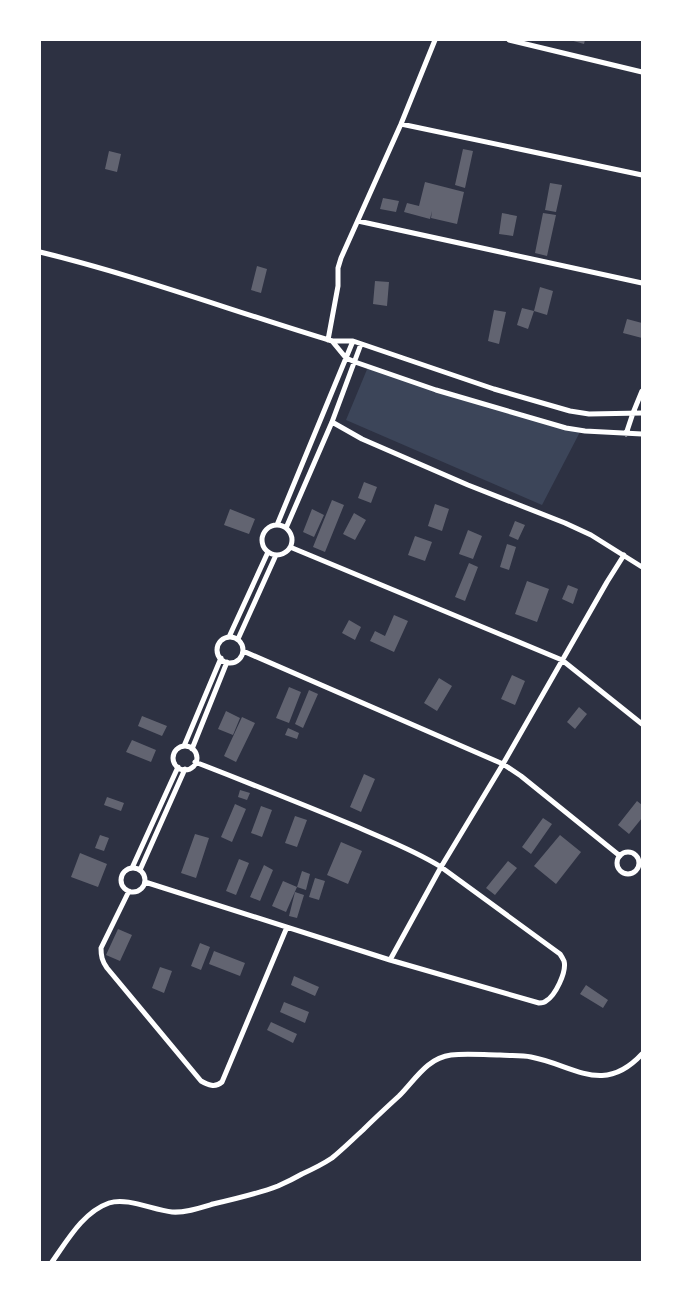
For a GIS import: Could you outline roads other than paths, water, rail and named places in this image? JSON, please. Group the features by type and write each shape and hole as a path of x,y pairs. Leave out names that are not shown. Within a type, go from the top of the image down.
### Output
{"street":[{"path":"330,341 338,286 338,268 401,124 435,40"},
{"path":"509,40 642,72"},
{"path":"401,124 642,174"},
{"path":"358,221 642,283"},
{"path":"40,252 124,275 330,341 353,341 494,389 570,411 589,414 642,413"},
{"path":"330,341 346,358 436,390 566,428 642,434"},
{"path":"277,525 353,341"},
{"path":"286,528 332,422 361,344"},
{"path":"626,434 632,413 642,391"},
{"path":"332,422 362,439 591,535 642,567"},
{"path":"277,525 286,528 292,539 290,547 284,553 276,555 268,552 262,544 263,535 268,528 277,525"},
{"path":"290,547 562,660 642,724"},
{"path":"229,637 268,552"},
{"path":"238,639 276,555"},
{"path":"390,960 441,867 504,764 607,582 624,556"},
{"path":"229,637 238,639 241,642 243,651 241,658 234,662 227,662 218,655 218,647 222,640 229,637"},
{"path":"243,651 504,764 620,856"},
{"path":"185,770 178,767 174,761 174,754 179,748 184,746 221,658"},
{"path":"192,749 227,662"},
{"path":"140,870 185,770 192,767 195,762 196,756 192,749 184,746"},
{"path":"145,882 390,960 538,1003 545,1002 550,998 558,985 564,965 564,960 560,954 425,857 324,813 195,762"},
{"path":"132,868 178,767"},
{"path":"628,852 634,854 640,863 637,870 631,874 623,873 617,864 620,856 628,852"},
{"path":"132,868 140,870 144,874 145,882 143,886 137,891 129,891 123,886 121,879 124,872 132,868"},
{"path":"129,891 101,948 102,960 201,1081 212,1086 222,1082 287,927"},
{"path":"52,1262 73,1232 86,1218 108,1204 122,1202 174,1212 192,1209 242,1198 279,1186 316,1168 342,1150 400,1095 424,1068 442,1057 473,1054 531,1057 593,1076 610,1075 622,1070 635,1062 642,1054"}]}
